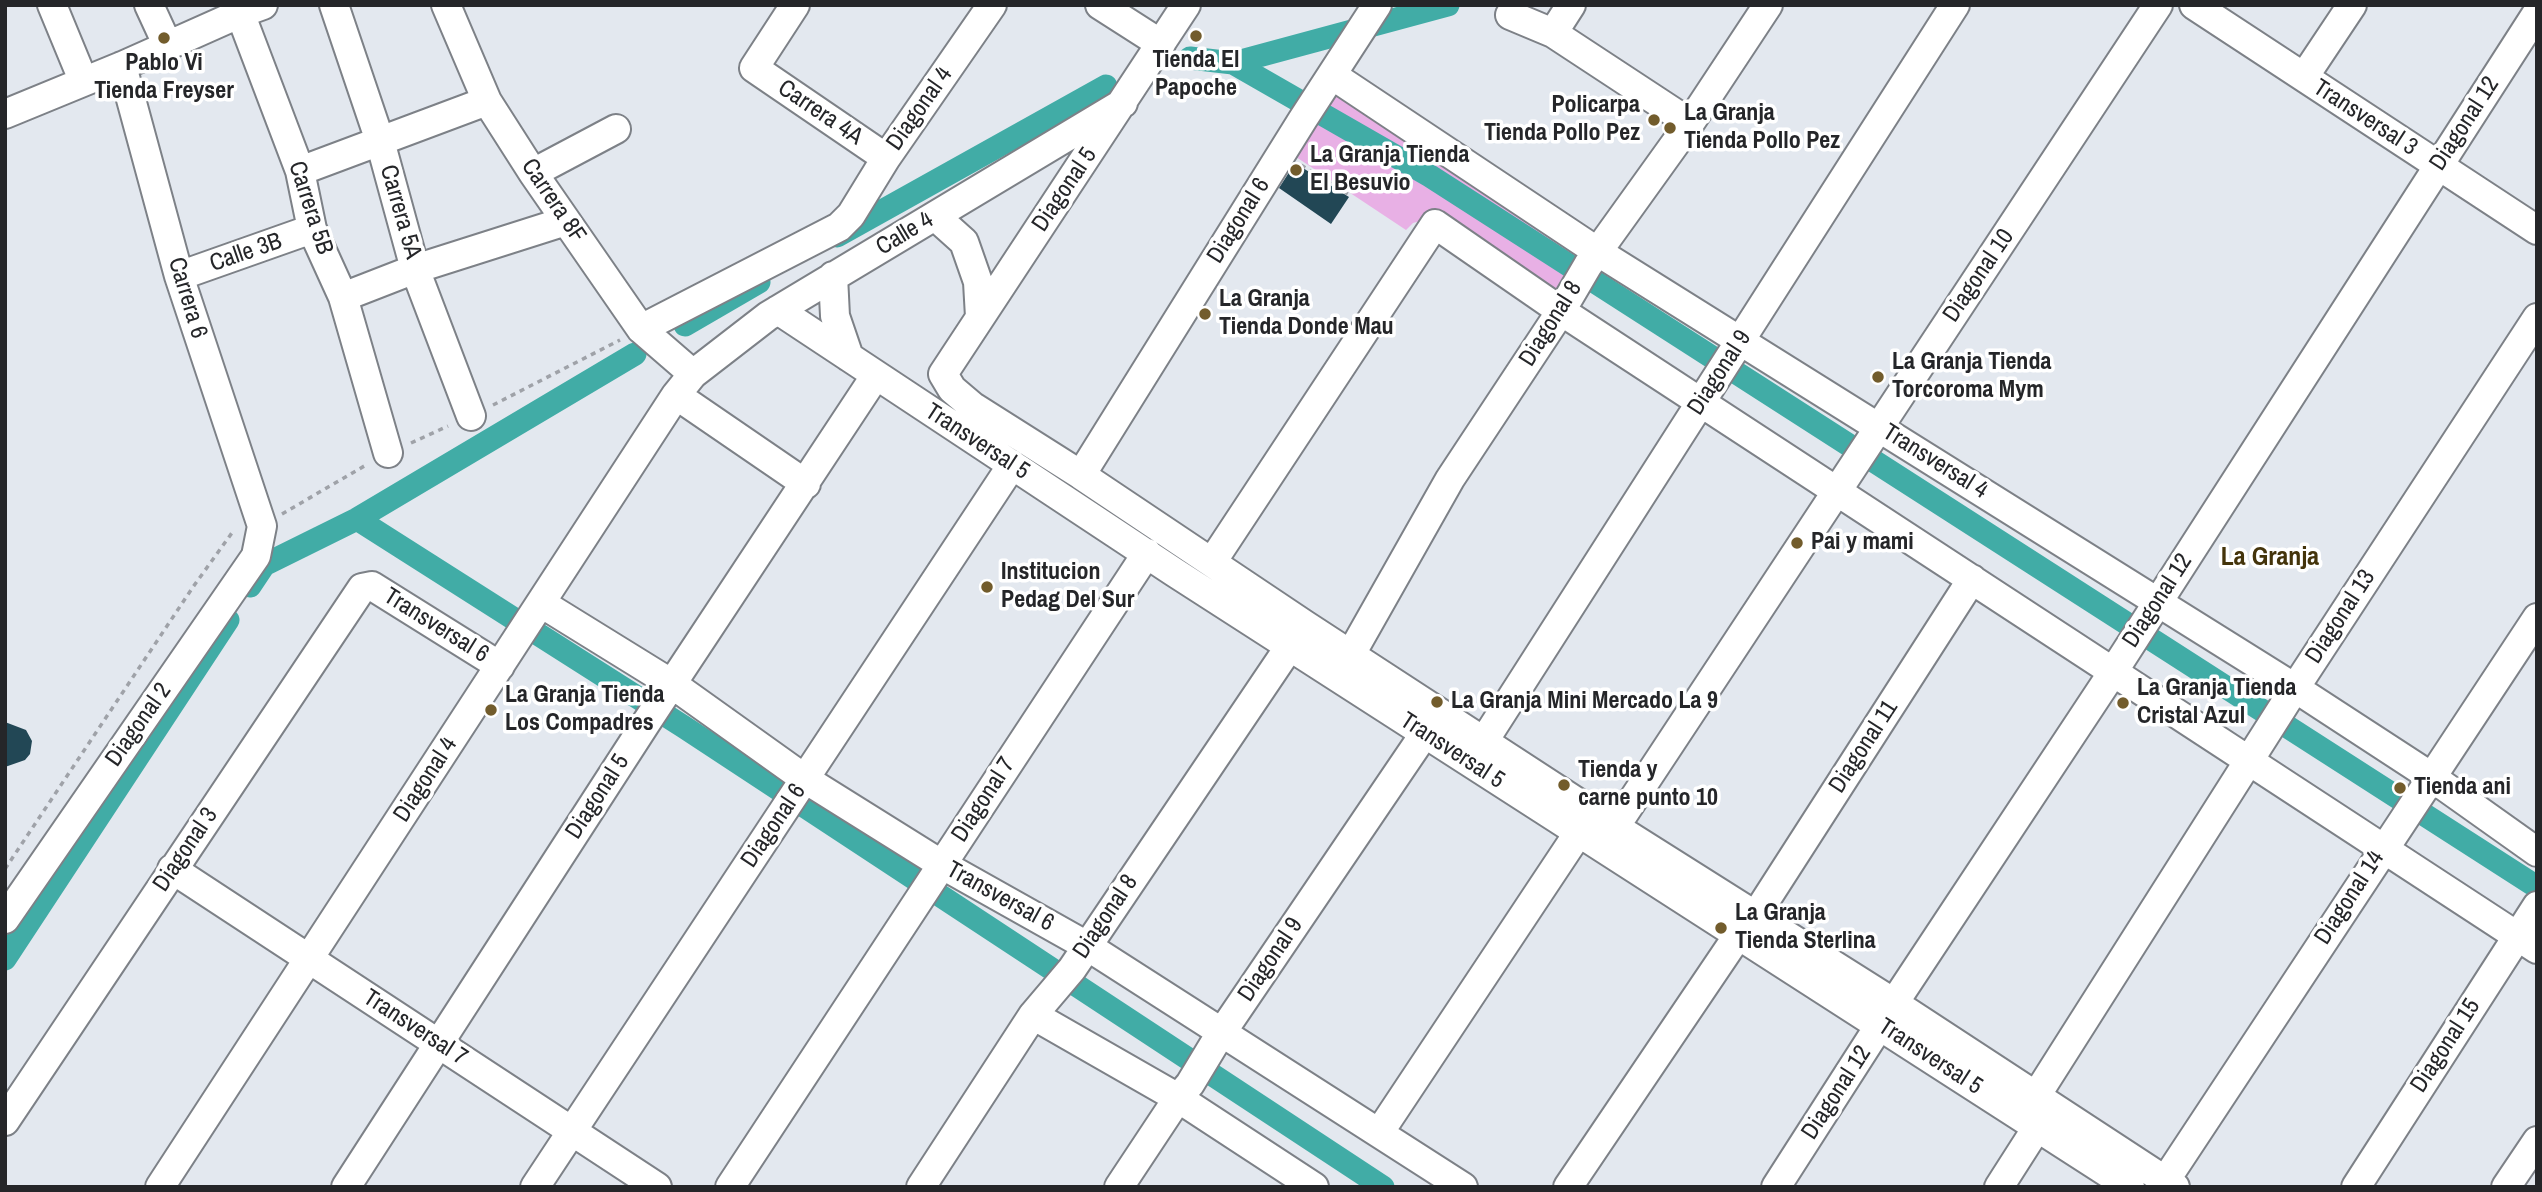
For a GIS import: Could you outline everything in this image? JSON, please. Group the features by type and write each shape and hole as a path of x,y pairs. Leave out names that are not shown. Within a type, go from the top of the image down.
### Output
{"street":[{"path":"52,5 83,80"},
{"path":"149,5 167,44"},
{"name":"Carrera 5A","path":"334,5 380,141 415,269 471,416"},
{"name":"Carrera 8F","path":"446,5 487,102 641,329 684,384"},
{"name":"Carrera 4A","path":"795,5 754,68 886,158"},
{"name":"Diagonal 4","path":"851,215 886,158 992,5"},
{"path":"1100,5 1155,54"},
{"name":"Diagonal 5","path":"943,374 1186,5"},
{"path":"1553,33 1571,5"},
{"name":"Diagonal 8","path":"1351,654 1450,479 1593,258 1690,122 1768,5"},
{"name":"Diagonal 9","path":"1484,741 1955,5"},
{"name":"Diagonal 10","path":"1615,827 2158,5"},
{"name":"Transversal 3","path":"2194,5 2537,230"},
{"path":"2304,77 2352,5"},
{"path":"7,110 122,66 247,8"},
{"name":"Carrera 5B","path":"247,8 300,171 312,229 343,297 388,453"},
{"name":"Diagonal 6","path":"1082,475 1303,119 1374,10"},
{"name":"Diagonal 12","path":"1776,1187 2116,667 2537,13"},
{"path":"1510,15 1553,33 1690,122"},
{"name":"Carrera 6","path":"122,66 179,276 258,515"},
{"name":"Transversal 4","path":"1325,85 1593,258 2292,692 2537,852"},
{"name":"Calle 4","path":"684,384 778,310 1127,97"},
{"path":"300,171 487,102"},
{"path":"533,173 616,129"},
{"name":"Calle 4","path":"641,329 839,227 851,215"},
{"path":"935,216 964,242 978,282 980,317"},
{"path":"343,297 415,269 566,221"},
{"path":"1212,562 1435,224 1706,394 1841,485 1972,579 2256,749 2383,848 2530,927"},
{"name":"Calle 3B","path":"179,276 312,229"},
{"path":"833,276 835,316 849,356"},
{"name":"Transversal 5","path":"778,310 1147,554 1579,832 1747,925 1887,1014 2036,1096 2170,1184"},
{"name":"Diagonal 13","path":"2036,1096 2292,692 2537,318"},
{"path":"879,376 917,382 943,374"},
{"name":"Transversal 5","path":"943,374 952,389 972,406 1082,475 1615,827 1747,925"},
{"name":"Diagonal 5","path":"346,1187 646,723 879,376"},
{"path":"684,384 806,484"},
{"name":"Diagonal 4","path":"160,1187 684,384"},
{"name":"Diagonal 6","path":"535,1187 1012,465"},
{"name":"Diagonal 2","path":"5,919 256,556 258,515"},
{"name":"Diagonal 7","path":"730,1187 1147,554"},
{"name":"Diagonal 11","path":"1568,1187 1747,925 1972,579"},
{"name":"Transversal 6","path":"372,586 500,666"},
{"name":"Diagonal 3","path":"5,1121 358,593 362,588 372,586"},
{"name":"Transversal 6","path":"532,618 669,689 794,795 938,869 1080,957 1220,1036 1462,1187"},
{"name":"Diagonal 14","path":"2170,1184 2383,848 2537,618"},
{"name":"Diagonal 8","path":"921,1187 1033,1015 1080,957 1290,646"},
{"name":"Diagonal 9","path":"1119,1187 1425,733"},
{"path":"1379,1133 1579,832"},
{"name":"Transversal 7","path":"173,869 657,1187"},
{"name":"Diagonal 15","path":"2356,1187 2530,927"},
{"name":"Transversal 5","path":"1887,1014 2038,1126 2130,1187"},
{"path":"1033,1015 1184,1091 1314,1187"},
{"path":"1999,1187 2038,1126"},
{"path":"2506,1187 2537,1141"}],"path":[{"path":"1282,153 1351,196"},
{"path":"5,869 193,587 258,515"}],"shaded area":[{"path":"1336,87 1582,243 1569,284 1550,290 1430,218 1413,223 1406,230 1293,155"}],"building":[{"path":"1295,163 1349,197 1331,224 1279,188"},
{"path":"5,722 26,730 32,741 30,754 25,760 5,767"}],"waterway":[{"path":"1190,58 1233,63 1448,5"},
{"path":"1233,63 1430,176 2537,887"},
{"path":"837,236 1106,86"},
{"path":"685,325 759,282"},
{"path":"250,586 264,565 357,519 635,354"},
{"path":"357,519 684,727 1383,1187"},
{"path":"5,959 228,620"}],"place":[{"name":"Tienda El Papoche","path":"1196,36"},
{"name":"Pablo Vi Tienda Freyser","path":"164,38"},
{"name":"Policarpa Tienda Pollo Pez","path":"1654,120"},
{"name":"La Granja Tienda Pollo Pez","path":"1670,128"},
{"name":"La Granja Tienda El Besuvio","path":"1296,170"},
{"name":"La Granja Tienda Donde Mau","path":"1205,314"},
{"name":"La Granja Tienda Torcoroma Mym","path":"1878,377"},
{"name":"Pai y mami","path":"1797,543"},
{"name":"Institucion Pedag Del Sur","path":"987,587"},
{"name":"La Granja Mini Mercado La 9","path":"1437,702"},
{"name":"La Granja Tienda Cristal Azul","path":"2123,703"},
{"name":"La Granja Tienda Los Compadres","path":"491,710"},
{"name":"Tienda y carne punto 10","path":"1564,785"},
{"name":"Tienda ani","path":"2400,788"},
{"name":"La Granja Tienda Sterlina","path":"1721,928"}],"district":[{"name":"La Granja","path":"2270,558"}]}
